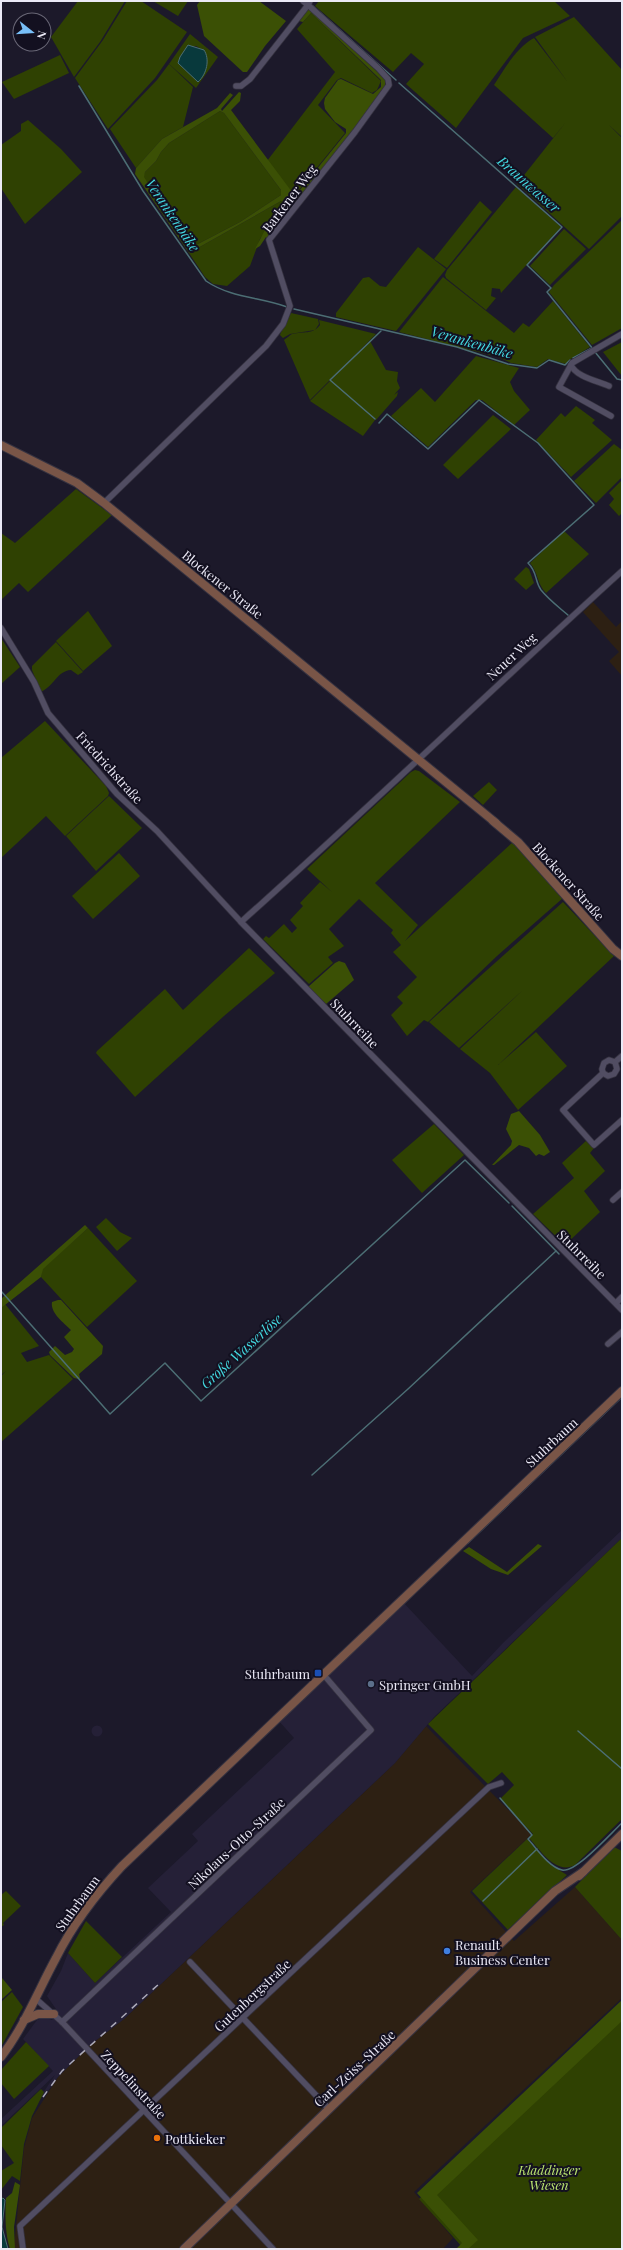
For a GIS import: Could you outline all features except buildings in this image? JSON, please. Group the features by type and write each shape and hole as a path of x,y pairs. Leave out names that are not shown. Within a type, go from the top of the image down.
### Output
{"street":[{"name":"Barkener Weg","path":"104,503 274,337 283,324 290,304 269,240 355,132 389,85 388,79 378,68 309,3 303,1"},
{"path":"236,86 242,86 250,79 309,3"},
{"path":"611,416 559,387 571,365 591,351 622,334"},
{"path":"571,365 572,368 582,374 609,386"},
{"name":"Blockener Straße","path":"1,445 77,483 104,503 418,761 420,765 434,777 496,823 518,842 613,949 622,956"},
{"name":"Neuer Weg","path":"418,761 471,708 622,571"},
{"name":"Friedrichstraße","path":"1,628 34,682 48,713 117,794 157,831 240,922"},
{"path":"240,922 418,761"},
{"name":"Stuhrreihe","path":"240,922 622,1310"},
{"path":"615,1062 622,1056"},
{"path":"603,1073 602,1069 604,1063 609,1060 615,1062"},
{"path":"603,1073 608,1076 614,1074 617,1068 615,1062"},
{"path":"603,1073 563,1110 594,1144 622,1120"},
{"path":"613,1200 622,1192"},
{"path":"616,1303 622,1297"},
{"path":"608,1344 622,1332"},
{"name":"Stuhrbaum","path":"1,2057 24,2020 64,1942 88,1906 112,1877 323,1674 622,1391"},
{"name":"Nikolaus-Otto-Straße","path":"62,2022 372,1730 323,1674"},
{"name":"Gutenbergstraße","path":"23,2249 20,2226 489,1787 500,1783"},
{"name":"Carl-Zeiss-Straße","path":"184,2249 232,2204 328,2108 542,1905 566,1888 622,1834"},
{"path":"190,1962 328,2108"},
{"name":"Zeppelinstraße","path":"36,1998 62,2022 273,2249"},
{"path":"24,2020 38,2014 54,2014"}],"shaded area":[{"path":"188,45 204,50 206,54 207,66 204,75 198,82 178,63"},
{"path":"593,602 616,627 622,621 622,676 609,661 619,652 583,612"},
{"path":"622,1530 622,1538 434,1717 395,1763 124,2019 90,2045 58,2077 43,2098 41,2096 55,2075 1,2126 1,2119 53,2071 23,2039 37,2020 44,2017 52,2020 58,2012 47,1996 61,1971 68,1953 95,1983 171,1912 148,1888 198,1841 192,1834 294,1738 278,1720 403,1602 472,1676 503,1643"},
{"path":"95,1726 99,1726 101,1727 101,1735 95,1736 92,1733 92,1729"},
{"path":"426,1726 532,1834 470,1892 514,1941 575,1887 622,1940 622,1998 414,2192 453,2238 443,2249 15,2249 14,2246 24,2148 32,2118 58,2077 90,2045 124,2019 395,1763"},
{"path":"3,2198 5,2200 2,2227 8,2249 1,2249 1,2199"}],"green space":[{"path":"78,1 125,1 100,42 74,77 52,39 52,36"},
{"path":"127,1 141,1 187,32 155,78 108,129 75,78 103,40"},
{"path":"153,1 188,1 178,16"},
{"path":"200,1 259,1 286,21 265,46 247,72 243,72 204,36 197,5"},
{"path":"319,1 554,1 570,16 523,38 456,128 406,84 424,64 411,53 393,72 315,6"},
{"path":"309,8 386,80 384,91 260,246 255,249 266,228 283,207 284,203 281,201 189,253 135,174 136,168 162,139 217,108 230,93 233,95 221,109 222,111 239,92 241,93 240,101 231,110 295,196 346,133 346,129 335,122 325,109 324,103 325,98 338,80 341,79 373,94 381,87 381,80 311,13 303,22 299,21","holes":["220,111 224,113 281,190 281,195 240,222 196,245 188,246 144,177 145,172 156,161 161,152 169,143"]},
{"path":"311,13 381,81 377,90 372,93 341,78 337,80 318,105 345,133 294,196 267,161 335,72 297,29"},
{"path":"574,17 622,70 622,137 609,125 622,138 622,216 589,249 517,184 566,122 553,138 494,85 516,53 534,38 567,81 535,37"},
{"path":"190,34 218,57 196,88 169,64","holes":["196,46 201,49 207,62 205,72 199,82 178,63 185,49"]},
{"path":"60,55 69,73 14,99 2,82"},
{"path":"169,64 193,87 183,127 162,139 136,168 110,129 157,80"},
{"path":"220,111 224,113 281,190 281,195 240,222 196,245 188,246 143,177 145,172 156,161 161,152 169,143"},
{"path":"28,120 61,149 82,172 25,224 1,188 1,145 21,131 21,124"},
{"path":"516,187 561,227 501,293 500,289 492,288 491,296 496,298 486,310 446,278 445,275 447,270"},
{"path":"281,201 284,203 283,207 260,239 250,266 227,286 213,284 205,277 189,253"},
{"path":"480,201 492,212 447,268 434,259"},
{"path":"622,220 622,328 592,345 549,292 554,285"},
{"path":"564,229 586,249 550,285 530,266"},
{"path":"418,247 446,269 396,331 336,317 336,313 363,278 369,277 380,286 386,287"},
{"path":"443,277 514,333 523,323 529,327 553,301 590,347 569,360 566,364 548,359 537,367 511,363 498,357 399,332"},
{"path":"291,313 318,319 319,324 315,330 290,334 283,338 280,335"},
{"path":"319,320 376,334 310,400 284,340 292,334 314,330 320,325"},
{"path":"370,341 386,370 398,372 397,381 400,388 394,395 398,392 397,396 376,420 342,390 375,420 363,436 310,401"},
{"path":"622,342 622,376 603,352"},
{"path":"476,356 519,368 510,382 514,391 530,410 514,425 482,400 476,400 428,447 391,416 421,388 435,402"},
{"path":"576,406 595,420 592,423 612,440 571,477 536,440 561,413 565,417"},
{"path":"493,415 511,429 458,479 443,465"},
{"path":"614,444 622,450 622,477 596,503 574,481"},
{"path":"622,480 622,513 619,516 609,505 614,499 609,493"},
{"path":"76,489 112,515 28,592 19,583 1,600 1,533 15,543"},
{"path":"564,531 589,554 546,593 530,563"},
{"path":"526,567 529,569 534,583 526,590 514,579"},
{"path":"88,611 112,646 83,671 56,641"},
{"path":"1,638 20,667 1,684"},
{"path":"56,642 83,672 78,675 71,670 66,671 41,692 32,670 32,666"},
{"path":"45,721 106,786 109,793 108,796 65,836 46,816 1,858 1,758"},
{"path":"415,770 419,771 460,802 375,883 418,925 405,941 513,842 563,898 497,956 428,1022 424,1020 407,1036 391,1015 403,1003 397,997 417,977 393,952 401,945 391,933 393,930 359,899 329,929 344,946 328,957 333,963 309,984 263,939 266,936 269,938 284,924 292,933 297,928 290,920 303,906 300,903 320,882 332,892 307,869 411,772"},
{"path":"489,782 497,790 483,805 473,796"},
{"path":"109,796 142,828 96,871 66,836"},
{"path":"119,853 140,876 93,919 72,896"},
{"path":"563,902 614,956 498,1065 536,1032 567,1066 518,1110 490,1073 460,1049 523,990 459,1048 429,1022"},
{"path":"249,948 275,973 224,1016 135,1097 96,1053 97,1051 165,989 183,1010"},
{"path":"339,961 345,963 354,980 326,1004 308,987"},
{"path":"519,1111 540,1135 550,1152 544,1156 539,1154 536,1156 529,1148 519,1145 492,1165 511,1145 512,1141 506,1129 511,1114"},
{"path":"434,1124 464,1155 422,1193 392,1160"},
{"path":"587,1140 594,1148 590,1153 605,1171 584,1191 600,1212 565,1245 533,1214 574,1178 562,1163"},
{"path":"106,1218 120,1232 132,1238 117,1251 96,1227"},
{"path":"85,1225 88,1228 43,1269 41,1277 1,1308 1,1299"},
{"path":"88,1228 137,1281 87,1327 41,1277 42,1269"},
{"path":"61,1300 103,1346 102,1354 79,1374 79,1379 74,1378 50,1355 49,1352 55,1346 65,1355 72,1352 74,1349 64,1337 71,1330 58,1318 53,1310 52,1302"},
{"path":"5,1304 39,1346 21,1353 27,1362 49,1355 73,1379 1,1442 1,1376 6,1371 1,1375 1,1308"},
{"path":"622,1538 622,1819 575,1865 561,1867 549,1860 544,1855 529,1838 533,1834 500,1799 514,1785 502,1772 488,1784 428,1724"},
{"path":"538,1544 542,1546 508,1575 491,1569 463,1551 469,1547 507,1572"},
{"path":"527,1839 551,1865 567,1875 508,1930 472,1891"},
{"path":"614,1847 622,1851 622,1940 575,1887"},
{"path":"6,1891 21,1906 3,1923 4,1925 1,1927 1,1895"},
{"path":"86,1921 122,1957 95,1983 68,1953"},
{"path":"2,1978 12,1990 1,2000 1,1979"},
{"path":"12,1992 23,2007 1,2047 1,2002"},
{"path":"622,2000 622,2021 437,2195 478,2240 468,2249 456,2249 462,2243 417,2193"},
{"name":"Kladdinger Wiesen","path":"622,2009 622,2249 464,2249 419,2199"},
{"path":"26,2042 49,2066 14,2099 1,2083 1,2070"},
{"path":"41,2089 44,2092 32,2116 24,2144 20,2181 12,2176 1,2190 1,2171 14,2163 1,2145 1,2128"},
{"path":"15,2182 20,2185 14,2227 15,2249 10,2249 7,2237 6,2198 12,2193"}],"waterway":[{"name":"Braunwasser","path":"313,6 396,80"},
{"name":"Braunwasser","path":"399,83 562,227 527,265 551,288 547,292 593,349"},
{"name":"Verankenbäke","path":"79,86 143,191 206,281 225,291 287,307"},
{"name":"Verankenbäke","path":"294,309 457,347 508,364 537,368 549,360 565,365 570,360"},
{"path":"375,419 330,380 381,331"},
{"name":"Verankenbäke","path":"573,358 592,348"},
{"name":"Braunwasser","path":"595,352 617,379 622,380"},
{"path":"379,423 387,414 428,449 479,400 538,443 594,505 528,563 535,573 537,583 541,590 551,601 569,616"},
{"name":"Große Wasserlöse","path":"1,1291 110,1414 165,1363 201,1401 465,1160 509,1203"},
{"name":"Große Wasserlöse","path":"512,1206 559,1254"},
{"path":"312,1475 408,1389 556,1251"},
{"path":"468,1543 622,1397"},
{"path":"578,1731 622,1769"},
{"path":"500,1798 532,1835 528,1839 539,1852 548,1862 562,1870 568,1869 584,1859 622,1823"},
{"path":"483,1901 537,1849"}],"railway":[{"path":"43,2097 62,2071 160,1983"}],"place":[{"name":"Stuhrbaum","path":"318,1673"},
{"name":"Springer GmbH","path":"371,1684"},
{"name":"Renault Business Center","path":"447,1951"},
{"name":"Pottkieker","path":"157,2138"}]}
